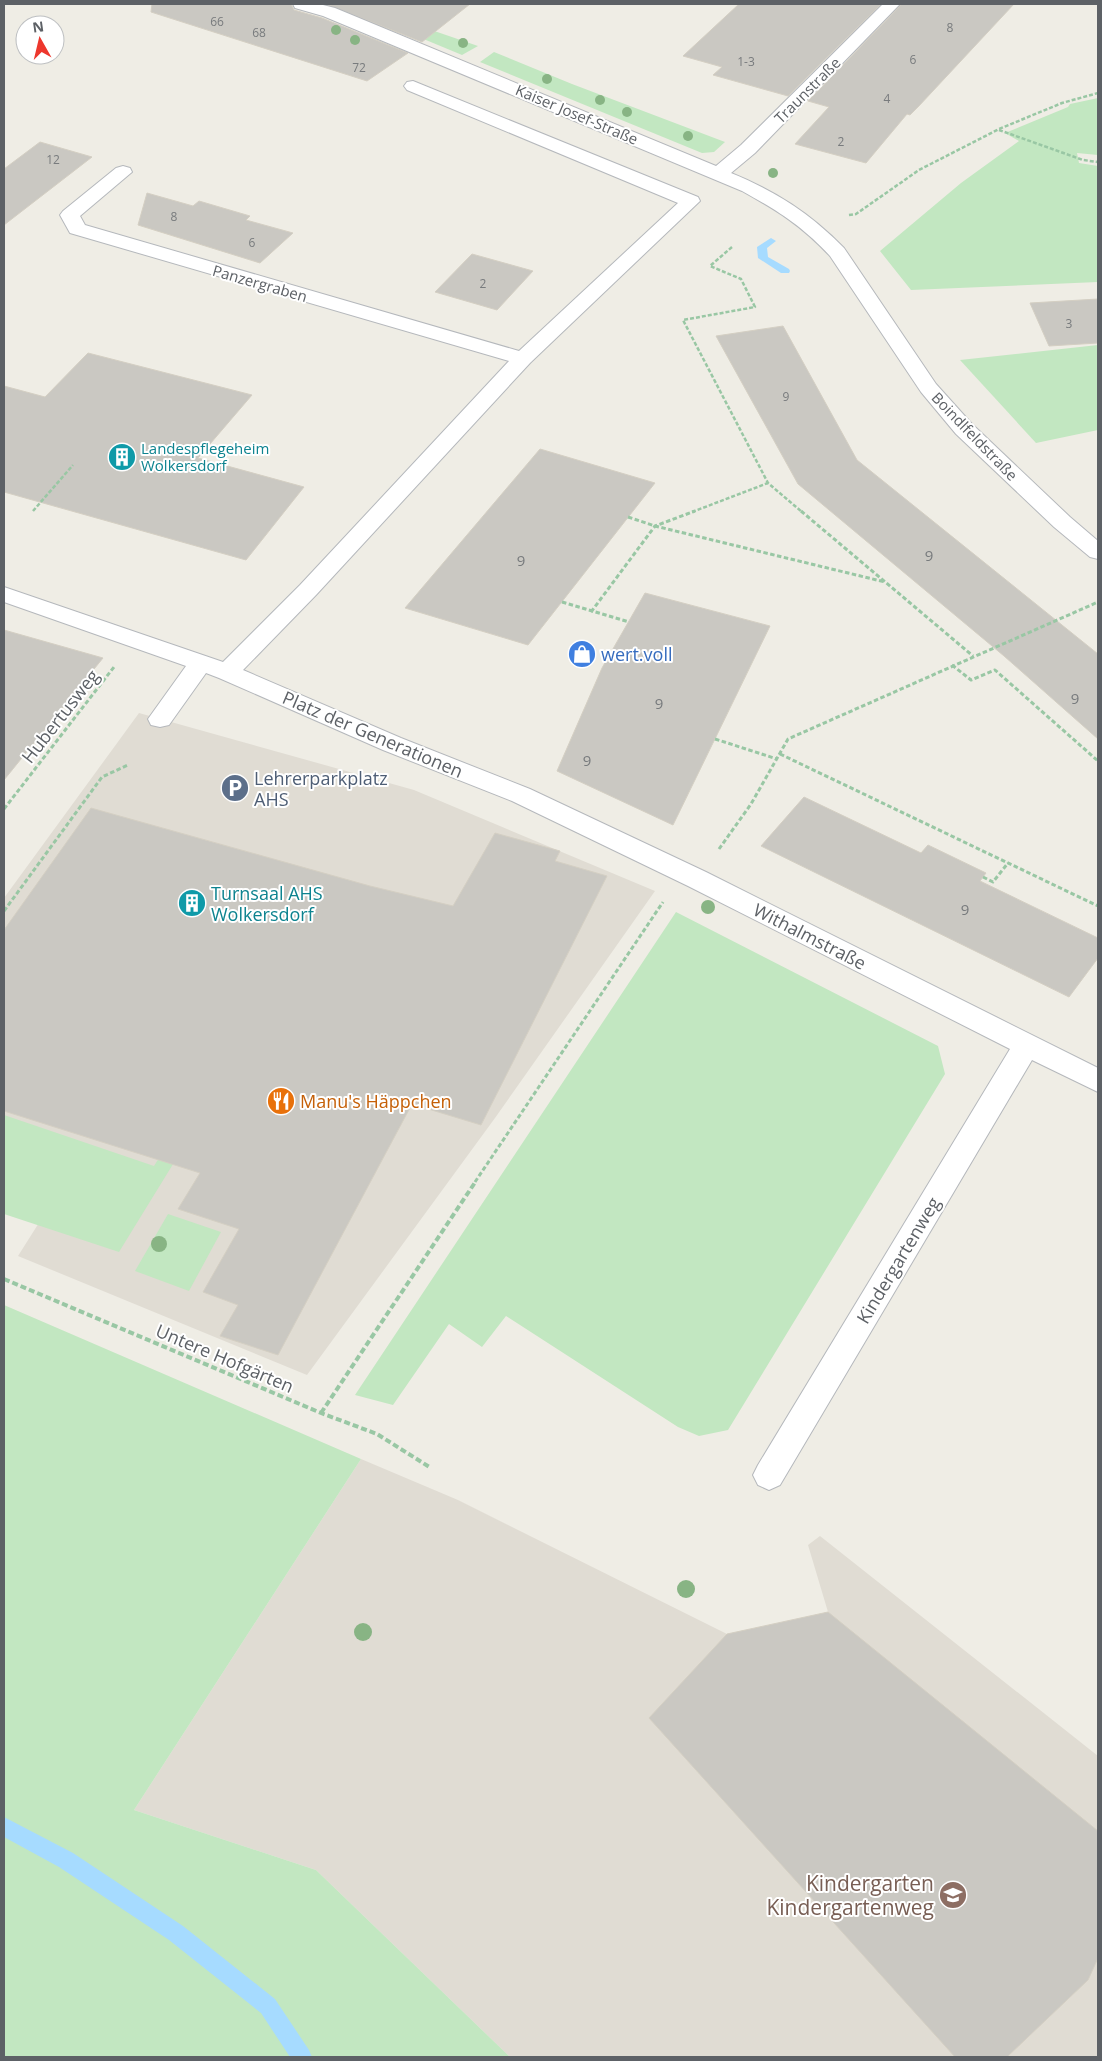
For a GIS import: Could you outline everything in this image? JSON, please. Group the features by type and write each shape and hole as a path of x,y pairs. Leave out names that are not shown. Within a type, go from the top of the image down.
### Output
{"street":[{"name":"Kaiser Josef-Straße","path":"301,4 334,8 719,173 775,201 806,222 837,252"},
{"name":"Traunstraße","path":"719,173 748,149 892,4"},
{"path":"227,672 308,590 523,359 690,201 413,86"},
{"name":"Panzergraben","path":"124,172 70,216 77,228 523,359"},
{"name":"Boindlfeldstraße","path":"837,252 928,388 964,429 1062,522 1098,552"},
{"name":"Platz der Generationen","path":"4,594 227,672 392,744 521,795"},
{"path":"160,719 201,662"},
{"name":"Withalmstraße","path":"521,795 690,876 1098,1081"},
{"name":"Kindergartenweg","path":"769,1475 1026,1046"}],"path":[{"path":"806,222 856,214 919,170 999,129 1062,103 1098,93"},
{"path":"999,129 1083,160 1098,162"},
{"path":"732,247 710,266 741,279 755,307 683,320 768,483 973,656"},
{"path":"33,511 73,464"},
{"path":"592,612 655,526 768,483"},
{"path":"628,518 886,582"},
{"path":"562,602 629,622"},
{"path":"321,1413 690,876 751,804 788,739 1098,602"},
{"name":"Hubertusweg","path":"4,809 117,663"},
{"path":"952,666 971,680 995,670 1098,761"},
{"path":"715,739 776,760"},
{"path":"780,754 1098,906"},
{"path":"4,911 102,777 128,765"},
{"path":"983,877 993,882 1008,863"},
{"name":"Untere Hofgärten","path":"4,1279 321,1413 377,1434 431,1468"}],"shaded area":[{"path":"139,713 414,790 655,891 495,1118 307,1375 18,1256 42,1218 4,1205 4,898"},
{"path":"361,1459 458,1500 727,1634 828,1612 808,1545 820,1536 1098,1756 1098,2057 510,2057 316,1870 134,1810"}],"green space":[{"path":"361,13 414,24 478,46 462,55"},
{"path":"494,52 572,84 725,142 714,152 702,153 480,62"},
{"path":"1098,98 1098,155 1077,153 1079,163 1098,166 1098,282 911,290 880,251 961,183 1019,141 1005,133 1068,107 1070,104"},
{"path":"1098,345 1098,430 1036,443 960,360"},
{"path":"676,912 938,1046 945,1074 728,1430 699,1436 678,1427 506,1316 482,1347 449,1324 393,1405 355,1395"},
{"path":"4,1115 154,1166 171,1139 186,1143 119,1252 4,1214"},
{"path":"168,1214 221,1232 189,1291 135,1271"},
{"path":"4,1305 361,1459 134,1810 316,1870 510,2057 4,2057"}],"building":[{"path":"152,4 291,4 294,10 322,18 408,53 367,81 151,12"},
{"path":"326,4 470,4 422,42"},
{"path":"739,4 881,4 788,96 713,75 722,67 683,56"},
{"path":"902,4 1014,4 918,107 910,115 907,114 866,163 795,144 829,107 808,101"},
{"path":"40,142 92,157 4,225 4,169"},
{"path":"147,193 193,206 199,201 250,216 246,220 293,233 260,263 138,225"},
{"path":"472,254 533,271 497,310 435,292"},
{"path":"1098,299 1098,343 1049,346 1030,303"},
{"path":"783,326 857,460 1098,654 1098,739 1004,656 798,484 716,336"},
{"name":"Landespflegeheim Wolkersdorf","path":"88,353 252,395 198,458 304,487 246,560 4,492 4,386 45,397"},
{"path":"540,449 655,483 528,645 405,608"},
{"path":"645,593 770,626 673,825 557,771 602,668"},
{"path":"4,630 103,658 4,780"},
{"path":"804,797 921,853 928,845 986,873 980,881 1098,938 1098,958 1069,997 761,846"},
{"path":"91,808 370,886 453,906 495,833 560,851 555,861 607,876 481,1125 412,1104 278,1355 220,1336 238,1305 203,1292 239,1229 178,1209 200,1173 4,1111 4,930"},
{"name":"Kindergarten Kindergartenweg","path":"828,1612 1098,1831 1098,1958 1088,1980 1007,2057 955,2057 649,1718 727,1634"}],"waterway":[{"path":"771,241 762,247 763,258 785,271"},
{"path":"4,1827 66,1860 176,1933 268,2006 302,2057"}],"place":[{"name":"Landespflegeheim Wolkersdorf","path":"122,457"},
{"name":"wert.voll","path":"582,654"},
{"name":"Lehrerparkplatz AHS","path":"235,788"},
{"name":"Turnsaal AHS Wolkersdorf","path":"192,903"},
{"name":"Manu's Häppchen","path":"281,1101"},
{"name":"Kindergarten Kindergartenweg","path":"953,1895"}]}
